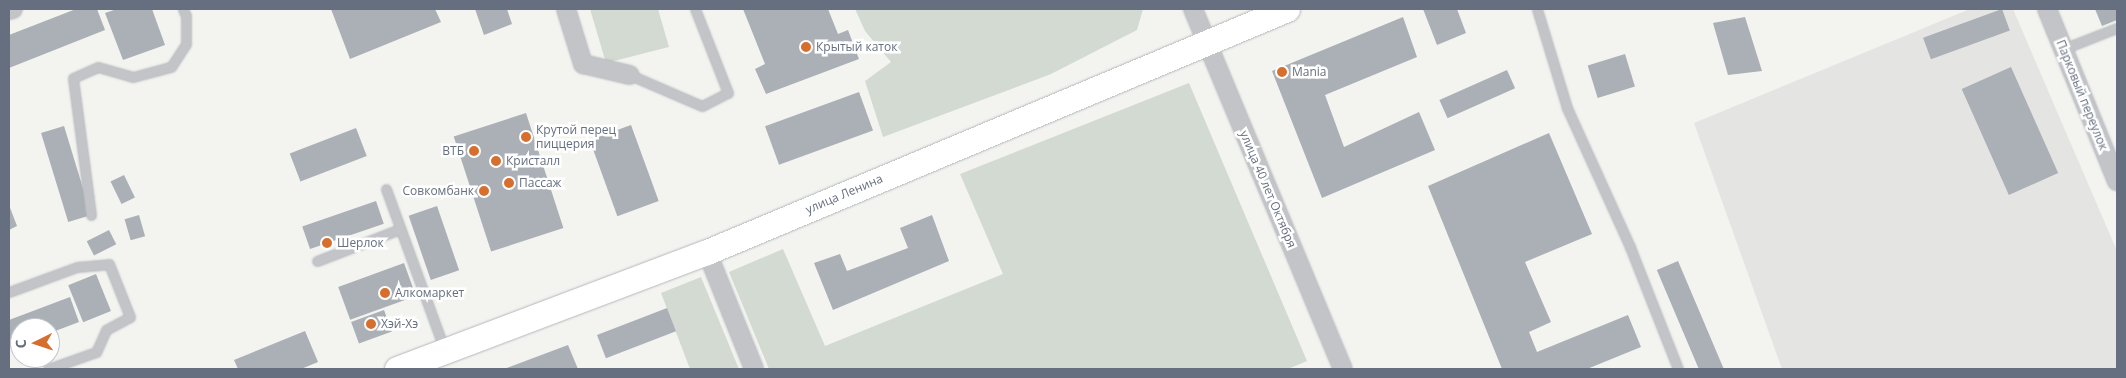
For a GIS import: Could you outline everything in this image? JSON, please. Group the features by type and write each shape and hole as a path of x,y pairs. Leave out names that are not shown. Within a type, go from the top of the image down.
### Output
{"main road":[{"name":"улица Ленина","path":"397,369 436,359 707,252 1205,41 1287,9"}],"street":[{"path":"9,10 13,9"},
{"path":"566,9 582,64 630,76"},
{"name":"улица 40 лет Октября","path":"1193,9 1343,369"},
{"name":"Парковый переулок","path":"2047,9 2117,181"},
{"path":"707,252 754,369"}],"lane":[{"path":"91,215 73,78 98,67 133,77 171,67 186,44 186,16 183,9"},
{"path":"630,76 702,106 728,92 695,9"},
{"path":"1536,9 1567,108 1630,247 1678,369"},
{"path":"2063,49 2117,28"},
{"path":"386,189 400,229 436,359"},
{"path":"317,261 400,229"},
{"path":"9,292 77,267 109,264 130,317 106,330 96,352 48,369"}],"shaded area":[{"path":"590,9 658,9 669,47 606,63"},
{"path":"855,9 1143,9 1137,30 1051,74 883,137 865,81 891,62 865,31"},
{"path":"1970,9 2013,9 2117,251 2117,369 1782,369 1694,123"},
{"path":"1189,83 1307,361 1288,369 769,369 729,272 783,249 825,346 1003,274 960,174"},
{"path":"701,277 739,369 690,369 661,293"}],"building":[{"path":"76,9 97,9 105,30 9,68 9,35"},
{"path":"117,9 152,9 165,45 123,60 105,13"},
{"path":"331,9 435,9 441,22 350,59"},
{"path":"475,9 507,9 512,24 484,35"},
{"name":"Крытый каток","path":"743,9 828,9 838,34 848,30 859,59 766,94 755,69 765,64"},
{"path":"1423,9 1457,9 1466,33 1437,45"},
{"path":"2002,9 2010,31 1931,59 1923,38"},
{"path":"2095,9 2117,9 2117,20 2102,26"},
{"path":"1403,17 1417,57 1325,95 1344,147 1419,112 1435,150 1322,198 1272,71"},
{"path":"1745,17 1762,71 1728,75 1713,23"},
{"path":"1625,54 1635,87 1598,98 1588,65"},
{"path":"2011,67 2058,173 2009,195 1962,89"},
{"path":"1507,70 1515,88 1448,118 1439,100"},
{"path":"859,92 873,131 779,165 765,126"},
{"name":"Пассаж","path":"526,113 563,228 491,252 454,136"},
{"path":"631,125 659,201 617,216 590,140"},
{"path":"64,126 91,215 68,222 41,133"},
{"path":"356,128 367,156 300,181 290,153"},
{"path":"1549,133 1592,234 1525,262 1551,322 1529,332 1537,352 1628,315 1641,347 1587,369 1502,369 1428,186"},
{"path":"124,175 135,197 121,204 111,182"},
{"path":"376,201 384,224 310,249 302,226"},
{"path":"9,205 17,226 9,230"},
{"path":"437,206 459,270 431,280 409,216"},
{"path":"139,215 145,236 131,240 125,219"},
{"path":"932,215 949,261 833,310 814,263 840,254 847,271 908,248 900,228"},
{"path":"109,230 116,244 94,256 87,241"},
{"path":"1678,261 1724,369 1699,369 1657,270"},
{"path":"404,263 416,296 350,320 338,287"},
{"path":"96,274 111,311 83,322 68,285"},
{"path":"70,297 79,322 60,329 60,318 14,318"},
{"path":"667,308 676,331 606,358 597,335"},
{"path":"384,310 392,332 359,344 351,322"},
{"path":"9,320 10,320 9,348"},
{"path":"305,331 318,362 301,369 238,369 234,360"},
{"path":"568,345 578,369 504,369"}],"place":[{"name":"Крытый каток","path":"806,47"},
{"name":"Mania","path":"1282,72"},
{"name":"Крутой перец пиццерия","path":"526,137"},
{"name":"ВТБ","path":"474,151"},
{"name":"Кристалл","path":"496,161"},
{"name":"Пассаж","path":"509,183"},
{"name":"Совкомбанк","path":"484,191"},
{"name":"Шерлок","path":"327,243"},
{"name":"Алкомаркет","path":"385,293"},
{"name":"Хэй-Хэ","path":"371,324"}]}
